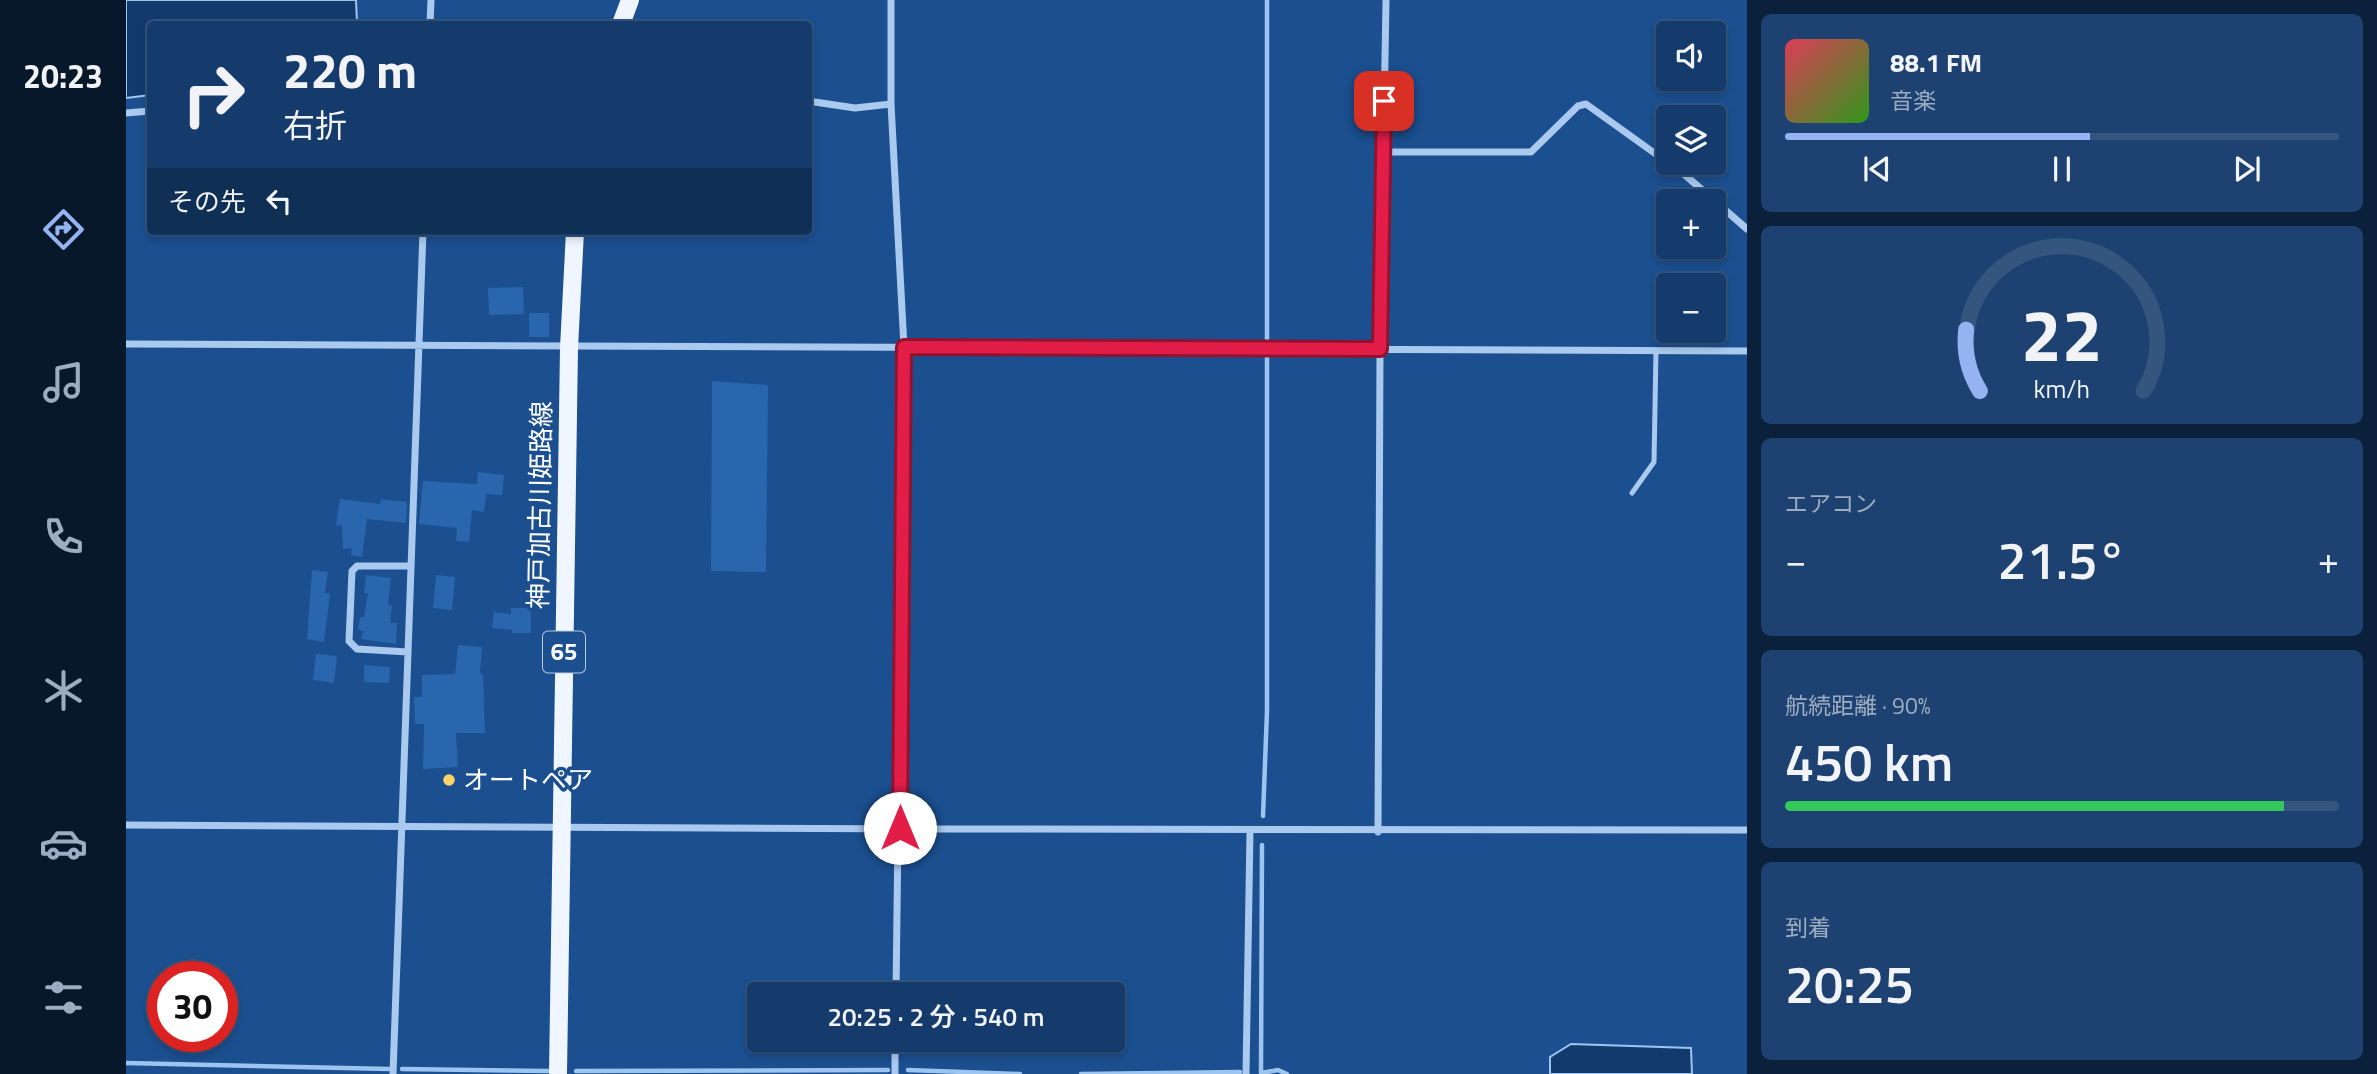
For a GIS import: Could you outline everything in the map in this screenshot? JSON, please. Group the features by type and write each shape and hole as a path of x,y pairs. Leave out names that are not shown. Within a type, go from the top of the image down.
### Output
{"main road":[{"path":"622,21 630,0"},
{"name":"神戸加古川姫路線","path":"558,1074 569,348 575,235"}],"street":[{"path":"430,21 431,0"},
{"path":"891,0 891,104 904,347 896,982"},
{"path":"1378,832 1380,349 1386,0"},
{"path":"812,102 855,108 891,104"},
{"path":"1383,152 1531,152 1578,106 1586,104 1685,175 1747,229"},
{"path":"126,113 147,111"},
{"path":"393,1074 423,235"},
{"path":"126,344 1747,351"},
{"path":"408,652 357,649 349,641 349,627 352,571 357,566 411,566"},
{"path":"126,825 561,825 1378,832 1747,830"},
{"path":"1246,1074 1250,831"},
{"path":"895,1052 895,1074"}],"lane":[{"path":"1632,493 1654,462 1656,351"}],"water":[{"path":"126,0 356,0 357,21 147,21 147,95 126,98"},
{"path":"1571,1044 1691,1048 1692,1074 1550,1074 1550,1057"}],"building":[{"path":"523,287 524,314 489,315 488,288"},
{"path":"529,313 549,313 549,337 529,337"},
{"path":"712,381 768,385 766,572 711,571"},
{"path":"478,472 504,475 502,495 486,494 484,512 472,510 469,542 456,541 457,528 419,524 423,481 477,484"},
{"path":"340,499 380,504 381,499 407,502 406,523 367,519 362,557 351,555 352,548 343,549 342,526 336,525"},
{"path":"312,570 328,572 325,593 330,594 324,642 307,639"},
{"path":"366,575 391,578 388,605 392,605 390,623 397,623 396,644 361,639 363,631 358,630 360,617 364,617 368,593 364,593"},
{"path":"436,575 455,577 452,610 433,608"},
{"path":"511,608 531,608 531,633 512,633 512,630 492,628 494,612 511,614"},
{"path":"458,645 482,647 480,674 483,674 485,733 456,733 458,767 423,769 424,724 415,724 414,697 422,697 422,675 455,674"},
{"path":"316,654 337,656 334,683 313,680"},
{"path":"364,665 390,667 389,683 364,682"}],"waterway":[{"path":"1263,816 1267,711 1267,0"},
{"path":"1262,845 1261,1073 1278,1070 1287,1074"},
{"path":"126,1063 389,1069"},
{"path":"402,1069 548,1071"},
{"path":"576,1071 888,1070"},
{"path":"908,1070 1020,1074"},
{"path":"1081,1074 1240,1072"}],"place":[{"name":"オートペア","path":"449,780"}],"route":[{"path":"900,828 904,347 1380,349 1384,101"}]}
